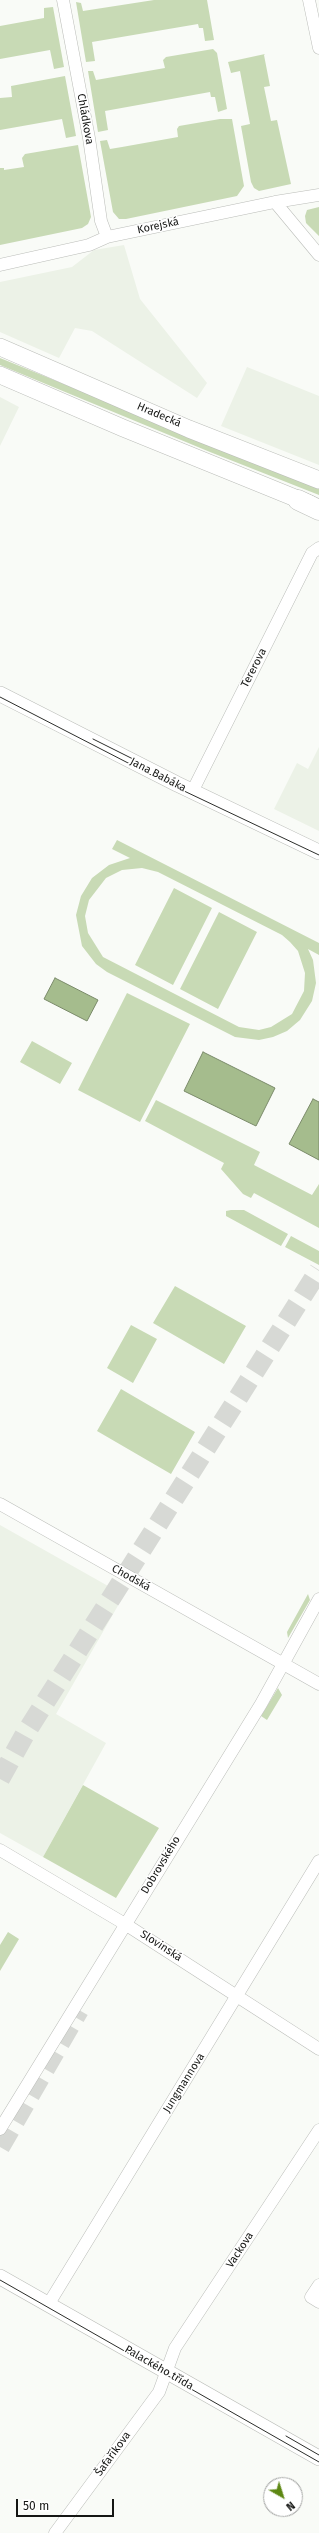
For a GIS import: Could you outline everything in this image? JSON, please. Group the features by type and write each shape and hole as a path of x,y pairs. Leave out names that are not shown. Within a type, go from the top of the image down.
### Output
{"highway":[{"path":"298,500 319,510"}],"main road":[{"name":"Hradecká","path":"0,347 189,429 319,480"},
{"path":"0,374 298,500 319,507"}],"street":[{"name":"Chládkova","path":"63,0 89,138 101,221 107,237"},
{"path":"309,0 319,48"},
{"name":"Korejská","path":"0,265 89,245 107,237 275,202 319,195"},
{"path":"275,202 319,256"},
{"name":"Tererova","path":"192,792 312,553 319,548"},
{"name":"Jana Babáka","path":"0,694 192,792 319,852"},
{"name":"Chodská","path":"0,1504 319,1684"},
{"name":"Dobrovského","path":"0,2129 268,1693 319,1599"},
{"name":"Slovinská","path":"0,1850 126,1924 319,2049"},
{"name":"Jungmannova","path":"48,2305 319,1861"},
{"name":"Vackova","path":"166,2372 175,2348 319,2130"},
{"name":"Palackého třída","path":"0,2277 319,2458"},
{"path":"319,2285 311,2297 319,2302"},
{"name":"Šafaříkova","path":"55,2533 159,2392 166,2372"}],"shaded area":[{"path":"154,0 207,0 214,40 205,41 203,28 199,28 198,24 92,42 95,61 86,62 76,2 81,3 83,11"},
{"path":"53,7 64,67 54,69 50,50 0,59 0,26 44,18 44,8"},
{"path":"213,49 217,53 227,109 218,112 215,97 211,97 210,92 105,111 108,130 98,132 88,71 93,71 96,80 165,68 163,60 166,57"},
{"path":"265,54 270,86 264,87 271,121 277,120 291,184 259,191 254,188 251,182 241,126 250,124 240,71 231,73 228,62"},
{"path":"65,76 76,136 66,138 62,119 0,130 0,98 12,97 11,86"},
{"path":"220,119 232,119 244,186 237,196 126,219 119,219 113,212 100,141 107,140 110,149 178,137 177,129 179,126"},
{"path":"78,145 91,217 88,224 82,228 0,245 0,168 4,168 4,170 24,167 22,158 25,154"},
{"path":"319,207 319,236 306,223 305,216 307,210"},
{"path":"124,245 140,299 207,383 197,398 92,331 75,328 59,358 0,332 0,282 72,267 94,250"},
{"path":"0,358 319,488 319,495 210,452 0,365"},
{"path":"247,367 319,396 319,465 221,426"},
{"path":"0,397 19,407 0,446"},
{"path":"319,747 319,831 274,809 297,763 308,769"},
{"path":"117,840 319,943 319,955 308,949 313,960 316,983 312,1001 300,1020 287,1031 273,1037 259,1040 235,1037 107,972 96,964 82,946 76,915 81,896 92,878 109,865 130,858 112,849","holes":["142,868 158,872 282,935 290,942 298,951 305,973 304,991 292,1014 271,1027 259,1030 239,1027 103,957 88,933 85,916 89,900 106,878 122,870"]},
{"path":"174,888 212,908 173,985 135,965"},
{"path":"219,912 257,932 218,1009 180,989"},
{"path":"55,978 98,1000 87,1021 44,999"},
{"path":"127,993 190,1024 140,1122 78,1090"},
{"path":"32,1041 72,1063 60,1084 20,1062"},
{"path":"203,1052 275,1088 256,1126 184,1091"},
{"path":"313,1099 319,1102 319,1160 289,1144"},
{"path":"156,1100 260,1152 254,1165 312,1195 319,1184 319,1228 254,1193 251,1198 243,1194 221,1169 224,1163 145,1121"},
{"path":"244,1210 288,1234 281,1246 226,1216 226,1211"},
{"path":"291,1236 319,1251 319,1265 285,1247"},
{"path":"175,1286 246,1326 224,1364 153,1323"},
{"path":"131,1325 157,1339 133,1383 107,1368"},
{"path":"121,1389 195,1432 171,1474 97,1431"},
{"path":"0,1525 124,1595 56,1714 106,1743 43,1857 0,1833"},
{"path":"308,1594 310,1600 288,1638 287,1632"},
{"path":"278,1688 282,1695 267,1720 261,1716"},
{"path":"83,1785 159,1828 116,1898 43,1857"},
{"path":"8,1932 19,1939 0,1971 0,1945"}],"tunnel":[{"path":"0,1779 25,1734 319,1270"},
{"path":"0,2147 79,2010"}],"tram line":[{"path":"0,697 163,781 319,855"},
{"path":"93,739 139,762"},
{"path":"0,2280 319,2462"},
{"path":"286,2436 319,2455"}]}
